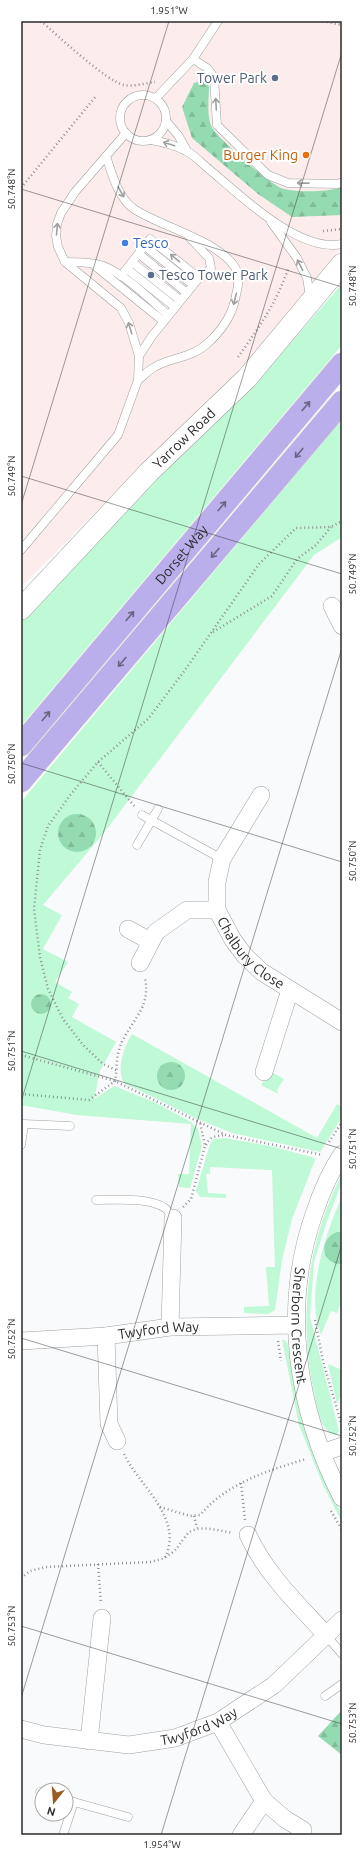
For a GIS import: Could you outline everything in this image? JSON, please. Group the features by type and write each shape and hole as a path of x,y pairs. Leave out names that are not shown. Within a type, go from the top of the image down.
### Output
{"highway":[{"name":"Dorset Way","path":"21,745 342,364"},
{"name":"Dorset Way","path":"21,781 342,402"}],"street":[{"name":"Yarrow Road","path":"21,609 149,472 247,378 342,264"},
{"path":"332,606 342,626"},
{"name":"Chalbury Close","path":"261,795 222,859 217,882 217,910 233,940 245,956 262,972 341,1019"},
{"name":"Chalbury Close","path":"140,963 150,941 156,932 187,910 217,910"},
{"path":"128,930 150,941"},
{"name":"Chalbury Close","path":"264,1072 290,990"},
{"name":"Sherborn Crescent","path":"342,1154 320,1198 301,1260 296,1296 296,1325 299,1363 307,1401 322,1453 342,1498"},
{"path":"170,1327 173,1218"},
{"name":"Twyford Way","path":"21,1341 106,1336 170,1327 296,1325"},
{"path":"106,1336 109,1424 117,1441"},
{"path":"322,1453 342,1446"},
{"path":"248,1535 258,1556 271,1573 326,1635"},
{"path":"89,1741 102,1618"},
{"name":"Twyford Way","path":"21,1729 44,1735 128,1745 175,1738 218,1722 274,1685 342,1620"},
{"path":"218,1722 264,1801 285,1819 307,1833"},
{"path":"240,1835 264,1801"}],"lane":[{"path":"156,98 193,58 218,21"},
{"path":"193,58 207,68 214,77 217,125 268,174 288,183 342,182"},
{"path":"151,140 164,129 166,112 162,104 156,98 140,94 125,102 121,110 119,118 121,126 126,133 137,140 151,140 168,143 187,151 270,220 311,242 334,245 342,244"},
{"path":"166,121 178,134 187,151"},
{"path":"21,550 118,435 138,380 138,356 129,323 121,308 65,262 58,247 56,224 61,213 75,192 126,133"},
{"path":"106,156 121,194 133,208 215,249 230,260 237,272 238,288 235,302 230,316 220,330 198,351 184,358 167,362 150,369 138,380"},
{"path":"270,220 297,258 307,278 311,302"},
{"path":"138,356 178,303 199,278 206,274 211,268 209,258 187,235"},
{"path":"121,276 150,239 199,278"},
{"path":"145,246 193,285"},
{"path":"139,254 187,293"},
{"path":"65,262 97,264 121,276 166,318"},
{"path":"132,262 178,303"},
{"path":"92,263 166,318"},
{"path":"127,269 178,303"},
{"path":"138,845 158,809"},
{"path":"142,814 222,859"},
{"path":"21,1145 24,1124 70,1126"},
{"path":"96,1200 144,1202 165,1208 173,1218"},
{"path":"326,1635 342,1654"},
{"path":"325,1696 342,1684"},
{"path":"74,1801 128,1818"},
{"path":"63,1835 66,1822"}],"path":[{"path":"41,21 77,53 110,78 124,85 159,82"},
{"path":"324,21 342,26"},
{"path":"21,188 96,96"},
{"path":"320,231 342,229"},
{"path":"211,633 272,596 297,559 316,545 331,527 342,521"},
{"path":"116,1070 103,1064 84,1045 63,1019 48,989 40,957 34,908 40,850 48,826 71,794 98,762 148,719 211,633 258,564 296,528 331,527"},
{"path":"98,762 142,814"},
{"path":"21,1094 89,1100 115,1081 119,1049 143,1008 147,988 140,963"},
{"path":"21,1055 115,1081 226,1135 323,1155"},
{"path":"199,1122 205,1146"},
{"path":"173,1218 191,1199 205,1146 209,1139 214,1136 226,1135"},
{"path":"314,1319 323,1361 342,1426"},
{"path":"117,1441 130,1467 160,1506 169,1524 170,1538 168,1550 164,1558"},
{"path":"160,1506 194,1516 200,1515 208,1505 259,1473 306,1459"},
{"path":"21,1578 30,1571 46,1567 150,1562 164,1558 176,1551 186,1535 197,1528 248,1535 243,1509 241,1483"},
{"path":"194,1516 197,1528"},
{"path":"98,1564 102,1618"}],"shaded area":[{"name":"Tower Park","path":"21,21 342,21 342,247 240,371 142,465 21,587"}],"green space":[{"path":"203,80 209,86 208,108 211,125 217,134 234,151 275,184 287,190 312,191 329,190 342,187 342,215 292,217 258,194 192,138 182,107 194,83"},
{"path":"342,284 342,345 21,726 21,622 126,504 256,382"},
{"path":"342,419 342,537 314,555 103,834 43,905 62,915 43,949 68,962 55,982 72,992 68,998 79,1004 72,1017 116,1042 100,1071 94,1099 114,1086 154,1102 191,1122 198,1129 202,1146 190,1188 179,1187 178,1174 189,1174 191,1124 77,1115 21,1105 21,802"},
{"path":"77,814 87,817 93,823 96,833 93,843 87,849 77,852 67,849 61,843 58,833 61,823 67,817"},
{"path":"41,994 48,997 51,1004 48,1011 41,1014 34,1011 31,1004 34,997"},
{"path":"132,1034 317,1138 337,1104 342,1107 342,1117 320,1152 232,1133 195,1118 124,1083 121,1072 122,1058 126,1045"},
{"path":"171,1062 181,1066 185,1076 181,1086 171,1090 161,1086 157,1076 161,1066"},
{"path":"270,1071 284,1079 277,1090 278,1094 261,1085"},
{"path":"225,1138 270,1146 315,1158 292,1219 282,1260 275,1310 268,1314 244,1313 244,1307 269,1306 266,1267 275,1267 272,1170 210,1167 210,1174 206,1174 208,1193 226,1194 226,1198 200,1197 196,1191 210,1144 214,1139"},
{"path":"342,1174 342,1182 327,1221 314,1262 310,1317 339,1431 336,1435 331,1433 323,1425 317,1408 307,1340 307,1312 313,1255 320,1228"},
{"path":"342,1196 342,1299 337,1313 331,1311 321,1335 315,1301 316,1283 319,1265 329,1229"},
{"path":"337,1232 342,1232 342,1264 335,1263 330,1260 324,1251 327,1240 331,1235"},
{"path":"282,1340 285,1340 288,1345 302,1423 326,1483 342,1515 342,1522 323,1485 299,1425"},
{"path":"328,1364 342,1370 342,1393 337,1404"},
{"path":"342,1710 342,1755 318,1736"}],"place":[{"name":"Tower Park","path":"275,78"},
{"name":"Burger King","path":"306,155"},
{"name":"Tesco","path":"125,243"},
{"name":"Tesco Tower Park","path":"151,275"}]}
